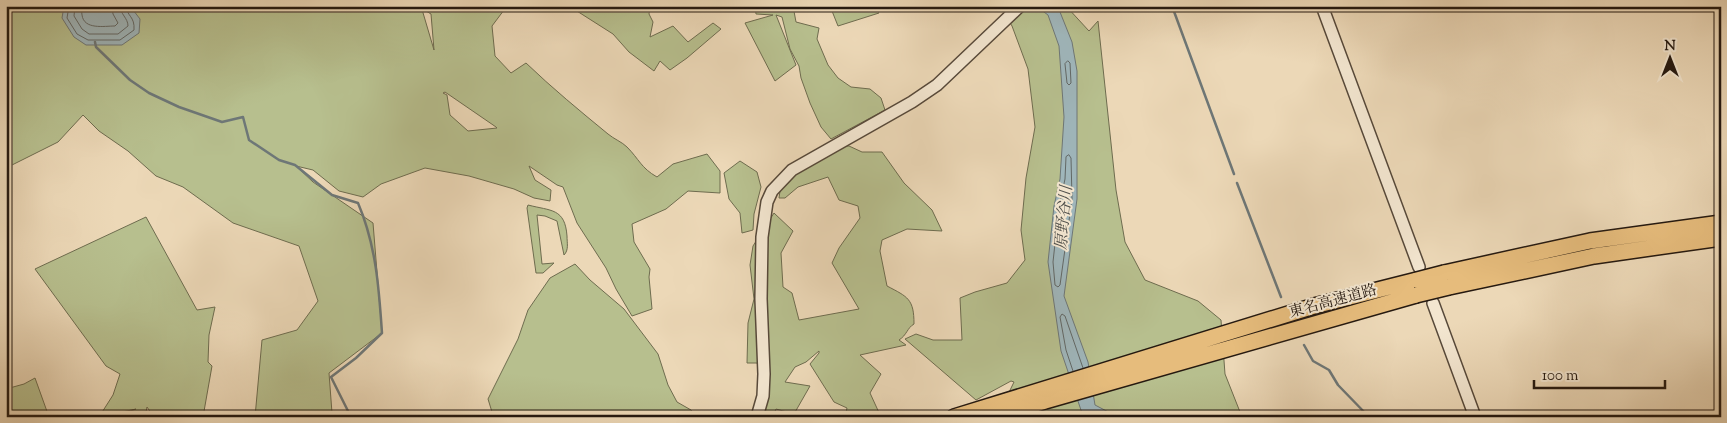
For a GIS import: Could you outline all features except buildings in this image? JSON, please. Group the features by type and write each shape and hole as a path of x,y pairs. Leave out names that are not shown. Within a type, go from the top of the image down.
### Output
{"highway":[{"name":"東名高速道路","path":"954,417 1043,395 1122,372 1218,351 1416,295 1447,280 1590,241 1721,223"},
{"name":"東名高速道路","path":"1122,372 1214,336 1418,274 1447,280 1721,238"},
{"name":"東名高速道路","path":"995,417 1043,395"}],"street":[{"path":"757,417 763,396 764,374 761,281 762,238 767,202 772,191 792,170 912,102 937,85 1020,6"},
{"path":"1322,6 1418,274"},
{"path":"1433,303 1475,417"}],"green space":[{"path":"6,6 421,6 434,50 431,14 423,6 507,6 492,26 495,56 511,73 526,63 587,117 610,136 625,145 644,167 657,177 673,164 707,154 720,171 720,193 688,191 666,209 632,224 634,242 650,269 652,309 632,316 606,268 577,223 563,187 529,166 535,180 551,190 550,201 534,198 514,189 469,176 425,168 381,184 363,197 339,191 313,170 296,166 313,182 373,223 382,333 329,373 332,413 334,417 255,417 262,340 297,330 318,301 299,246 233,223 183,187 156,176 128,151 99,131 83,115 58,142 6,168","holes":["445,92 497,128 468,131 450,115 447,95 443,93"]},
{"path":"569,6 650,6 649,14 653,22 650,37 673,26 688,42 713,23 721,29 670,70 660,61 654,71 629,52 613,34"},
{"path":"755,6 793,6 796,22 819,28 817,39 828,65 838,78 851,87 870,89 881,98 885,110 831,139 821,127 810,103 801,78 799,66 790,49 782,17 776,15 796,65 775,81 745,23 773,15 756,14"},
{"path":"830,6 874,6 879,13 838,26"},
{"path":"1000,6 1066,6 1089,31 1098,21 1116,190 1125,242 1145,280 1198,301 1221,320 1225,374 1242,417 997,417 1014,382 1011,381 976,400 905,339 916,334 933,340 962,340 960,298 1007,283 1025,260 1021,230 1026,178 1035,127 1028,69 1012,26"},
{"path":"845,146 862,152 882,152 904,183 932,210 942,231 907,229 882,240 880,251 887,286 905,296 911,304 914,324 899,340 906,345 860,355 881,374 870,393 881,417 845,417 847,408 834,402 810,364 819,351 806,362 795,367 785,382 810,386 794,414 776,409 773,417 758,417 764,374 757,363 747,363 748,323 754,299 750,265 753,246 774,213 793,231 781,253 783,287 792,293 799,320 859,309 832,263 839,248 860,218 858,206 839,200 828,177 798,187 785,198 779,198 781,184"},
{"path":"740,161 757,172 761,187 754,214 753,230 742,233 740,213 729,199 724,173"},
{"path":"528,205 555,212 560,215 566,227 567,251 564,255 557,221 537,215 542,264 554,263 543,273 536,273"},
{"path":"146,217 197,310 215,307 209,335 208,362 212,366 203,417 154,417 147,407 145,417 113,417 136,409 99,417 113,395 120,374 106,366 35,269"},
{"path":"575,264 590,280 624,309 658,354 668,385 677,402 691,410 697,417 491,417 492,412 488,399 518,339 528,310 550,278"},
{"path":"35,378 49,417 6,417 6,389 24,384"}],"water":[{"path":"64,6 130,6 140,19 139,33 122,45 86,45 74,37 62,18"},
{"name":"原野谷川","path":"1036,6 1058,7 1072,42 1077,71 1077,199 1064,296 1088,362 1095,405 1118,417 1083,416 1061,351 1048,262 1054,206 1060,179 1064,117 1059,46 1048,15"}],"waterway":[{"path":"1172,6 1234,174"},
{"path":"95,42 96,47 130,80 149,93 179,107 222,122 243,117 249,140 279,160 295,165 332,195 358,203 373,251 382,333 356,358 331,377 351,417"},
{"path":"1237,183 1281,297"},
{"path":"1304,345 1313,361 1329,370 1338,385 1369,417"}]}
